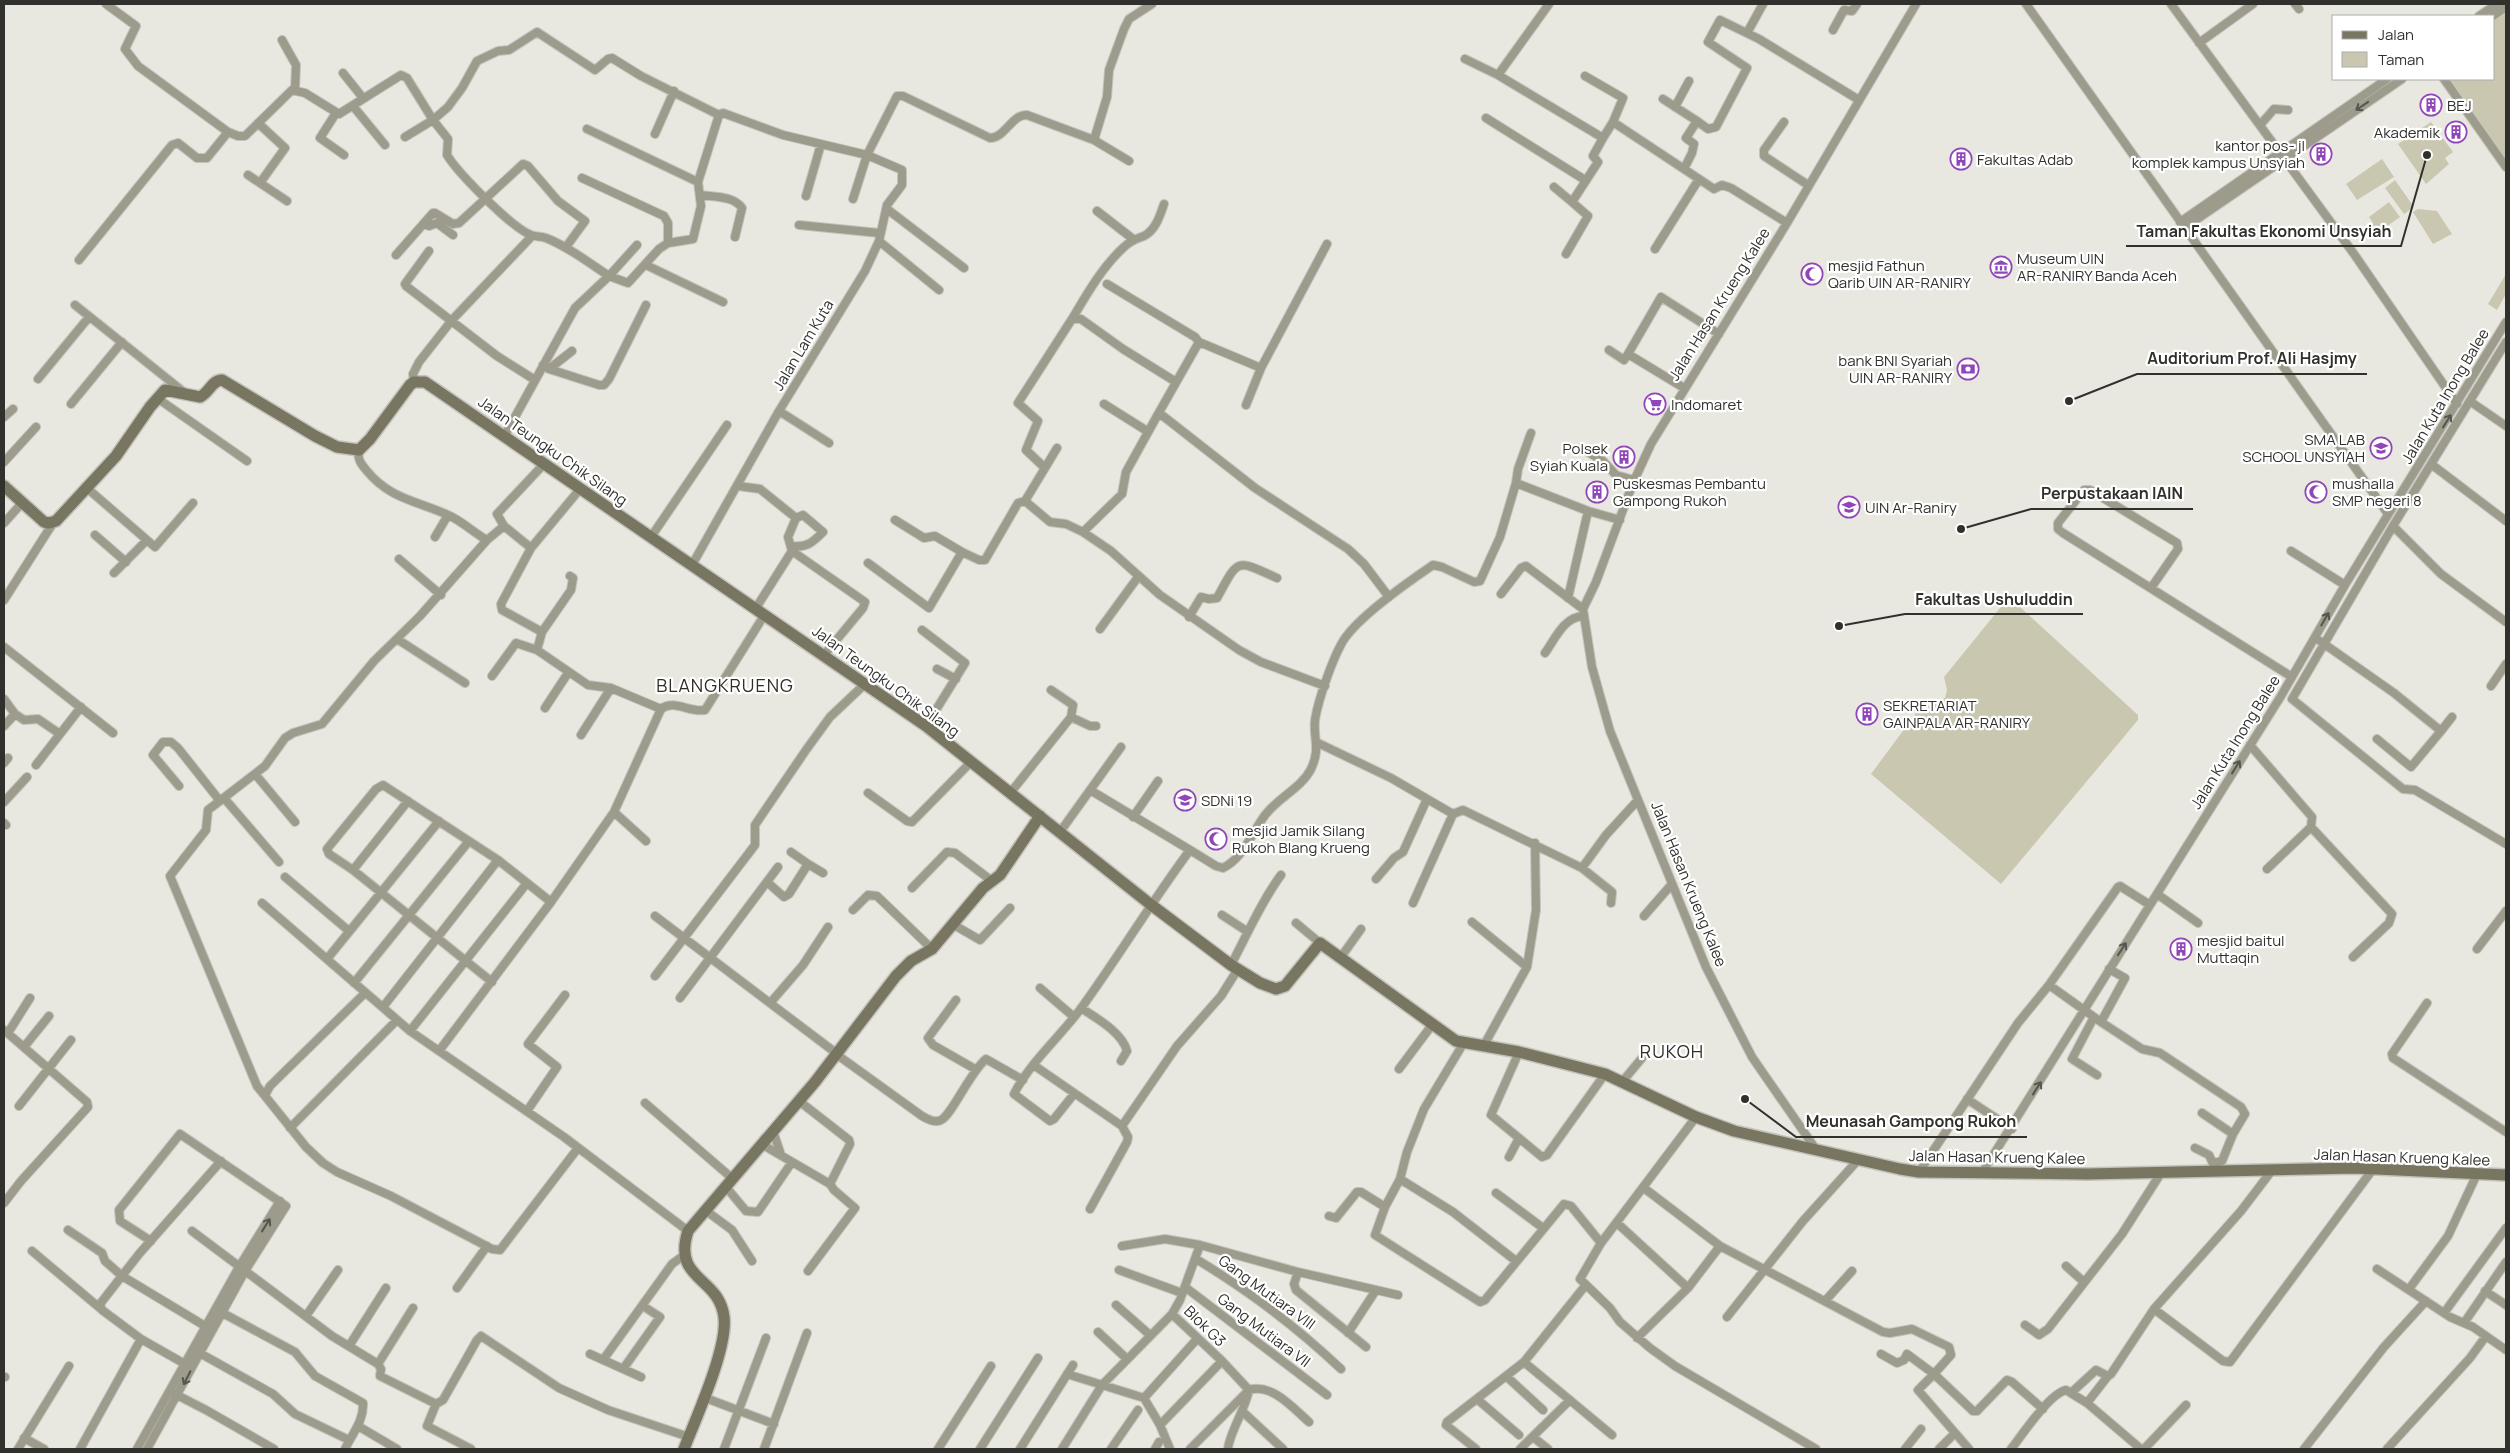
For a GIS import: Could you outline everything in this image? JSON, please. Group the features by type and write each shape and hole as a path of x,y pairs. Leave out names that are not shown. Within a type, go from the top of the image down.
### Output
{"street":[{"path":"109,4 136,26 125,49 138,66 228,132 243,136 288,91 295,90 305,93 336,113 344,112 396,76 404,76 448,139 446,154 451,162 486,198 532,236 547,239 566,248 609,276 628,283 659,249 668,243 693,239 701,206 698,182 719,114"},
{"path":"1094,140 1107,97 1109,70 1124,29 1130,19 1152,4"},
{"path":"1498,75 1549,4"},
{"path":"1746,33 1763,4"},
{"path":"1832,30 1844,10 1852,11 1857,4"},
{"path":"2026,4 2388,514"},
{"path":"2170,4 2261,124 2403,323 2445,384 2451,398 2457,404"},
{"path":"2199,42 2254,4"},
{"path":"2481,15 2498,4"},
{"name":"Jalan Hasan Krueng Kalee","path":"1913,5 1787,223 1651,444 1634,480 1583,612 1586,638 1599,696 1610,731 1706,967 1745,1044 1762,1072 1815,1148 1875,1165 1919,1172 1982,1173 2161,1173 2213,1168 2373,1169 2506,1175"},
{"path":"2494,15 2506,7"},
{"path":"1663,99 1708,130 1716,126 1747,68 1741,62 1708,42 1720,20 1746,33 1859,100"},
{"path":"405,137 433,120 448,107 462,88 477,61 498,51 512,48 535,32 595,70 612,58 640,76 719,114 783,135 867,155"},
{"path":"282,40 296,65 295,90"},
{"path":"1465,59 1498,75 1603,138"},
{"path":"343,73 363,98"},
{"path":"1572,202 1598,162 1593,156 1613,122 1623,98 1585,76"},
{"path":"2283,156 2386,80"},
{"path":"2182,225 2283,156 2400,80"},
{"path":"2445,80 2506,167"},
{"path":"1674,107 1690,81"},
{"path":"654,134 674,91"},
{"path":"853,199 867,155 897,96 903,96 990,138 996,137 1024,114 1094,140 1129,161"},
{"path":"352,106 385,145"},
{"path":"2261,124 2274,109 2288,110"},
{"path":"336,113 320,139 344,155"},
{"path":"1486,118 1585,180"},
{"path":"1684,170 1694,144 1686,138 1697,121"},
{"path":"1613,122 1714,188 1722,185 1731,188 1787,223"},
{"path":"1784,122 1764,150 1764,156 1808,185"},
{"path":"258,123 285,148 260,183"},
{"path":"587,129 698,182"},
{"path":"79,260 172,145 178,143 197,158 206,158 228,132"},
{"path":"806,196 821,144"},
{"name":"Jalan Lam Kuta","path":"692,564 738,486 778,411 865,271 879,237 887,205 902,186 903,172 867,155"},
{"path":"396,255 424,222 435,213 453,224 458,223 513,172 525,164 558,201 585,221 566,248"},
{"path":"248,175 287,201"},
{"path":"582,178 664,216 668,223 668,243"},
{"path":"1655,249 1699,179"},
{"path":"1554,187 1588,216 1566,254"},
{"path":"701,195 735,200 739,204 742,208 735,237"},
{"path":"1045,468 1026,450 1038,421 1018,403 1096,279 1123,247 1133,239 1149,232 1158,221 1164,204"},
{"path":"887,210 964,268"},
{"path":"1097,211 1133,239"},
{"path":"424,222 429,226 437,223 453,235"},
{"path":"799,225 879,237 939,290"},
{"path":"4,600 52,523 88,488 116,456 162,392 168,390 189,396 204,396 216,382 222,380 336,447 355,450 370,439 414,382 415,368 452,320 532,236"},
{"path":"1246,404 1261,368 1327,244"},
{"path":"505,435 535,380 546,367 575,308 609,276 637,245"},
{"path":"429,251 405,284 496,356 535,380"},
{"path":"646,265 723,302"},
{"path":"1107,284 1195,337 1199,342 1261,368"},
{"path":"1609,350 1624,360 1661,297 1719,334"},
{"path":"74,305 189,396"},
{"path":"546,367 604,385 609,379 646,305"},
{"path":"38,379 89,316"},
{"path":"1072,319 1081,319 1123,349 1176,382"},
{"name":"Jalan Kuta Inong Balee","path":"1982,1173 2012,1129 2109,969 2292,677 2345,584 2506,322"},
{"path":"71,404 122,342"},
{"path":"1083,532 1122,494 1126,472 1199,342"},
{"name":"Jalan Kuta Inong Balee","path":"2506,342 2503,355 2431,464 2292,699 2403,789 2415,790 2506,844"},
{"path":"546,367 572,350"},
{"path":"1628,354 1684,388"},
{"name":"Jalan Teungku Chik Silang","path":"414,382 429,384 505,435 580,490 866,683 926,726 1011,792 1150,904 1235,967 1260,983 1279,989 1288,984 1320,943"},
{"path":"157,398 248,462"},
{"path":"2471,402 2506,426"},
{"path":"1104,404 1148,431"},
{"path":"4,417 12,409"},
{"path":"778,411 829,443"},
{"path":"1157,416 1163,416 1255,488 1348,549 1364,564 1389,597"},
{"path":"651,537 727,424"},
{"path":"4,462 36,427"},
{"path":"1090,790 1216,866 1228,866 1241,853 1264,816 1310,770 1318,743 1315,722 1325,686 1345,638 1389,597 1434,565 1474,582 1480,581 1500,537 1516,483 1518,469 1531,433"},
{"path":"894,520 924,538 935,536 978,560 985,560 1018,503 1025,501 1057,448"},
{"path":"1581,448 1603,461 1616,475 1634,480"},
{"path":"355,450 358,459 371,477 391,494 448,515 487,540"},
{"path":"531,548 504,526 497,514 544,464"},
{"path":"2431,464 2506,521"},
{"path":"1516,483 1588,511 1620,520"},
{"path":"4,486 44,522 52,523"},
{"path":"738,486 760,489 796,518"},
{"path":"88,488 155,547 192,503"},
{"path":"542,632 501,607 500,604 531,548 580,490"},
{"path":"2151,588 2178,549 2177,543 2090,490 2084,490 2058,523 2058,529 2151,588 2292,677"},
{"path":"1025,501 1050,522 1066,524 1083,532 1111,551 1138,577 1189,616 1261,662 1325,686"},
{"path":"4,524 22,503"},
{"path":"1568,598 1588,511"},
{"path":"435,538 448,515"},
{"path":"439,1051 551,902 614,812 661,709 671,705 695,711 705,710 792,549 812,543 823,532 803,515 796,518 788,537 792,549 865,602 863,608 824,655"},
{"path":"504,526 487,540 441,595 374,661 322,724 293,733 285,738 276,754 255,774 207,812 204,834 170,876 256,1082 290,1128 323,1163 337,1172 391,1196 486,1246 500,1250 578,1148"},
{"path":"2393,526 2441,574 2506,622"},
{"path":"95,536 126,562"},
{"path":"114,573 147,540"},
{"path":"2291,551 2345,584"},
{"path":"868,563 929,608 962,552"},
{"path":"399,559 441,595"},
{"path":"1189,616 1201,597 1209,600 1217,598 1234,567 1240,564 1246,564 1277,578"},
{"path":"1501,594 1524,566 1568,598 1583,612 1567,621 1545,653"},
{"path":"537,650 536,645 542,632 571,590 573,578 570,576"},
{"path":"1100,629 1138,577"},
{"path":"922,630 964,660 965,666 926,726"},
{"path":"398,638 465,683"},
{"path":"2314,638 2394,693 2441,731"},
{"path":"492,676 516,643 537,650 588,685 610,688 661,709"},
{"path":"4,647 113,733"},
{"path":"2491,686 2506,664"},
{"path":"937,669 956,679"},
{"path":"545,708 568,673"},
{"path":"655,976 755,844 755,825 806,750 830,717 866,683"},
{"path":"581,735 610,688"},
{"path":"1011,792 1071,717 1072,705 1051,690"},
{"path":"4,699 15,714 24,720 38,720 60,734"},
{"path":"36,765 81,706"},
{"path":"4,726 15,714"},
{"path":"1071,717 1090,726 1096,726"},
{"path":"2377,739 2411,767 2452,717"},
{"path":"179,786 153,755 163,742 172,742 178,748 222,800 279,862"},
{"path":"1318,743 1392,778 1453,814"},
{"path":"2250,745 2312,817 2311,828 2267,869"},
{"path":"1060,832 1121,747"},
{"path":"868,793 912,822 971,762"},
{"path":"255,774 295,822"},
{"path":"4,802 26,777"},
{"path":"1133,817 1158,781"},
{"path":"492,982 438,940 382,892 328,854 327,849 380,785 386,786 498,860 551,902"},
{"path":"1376,879 1394,858 1403,852 1427,799"},
{"path":"1582,868 1606,835 1638,800"},
{"path":"353,870 408,801"},
{"path":"1413,903 1453,814 1463,810 1535,843 1582,868 1612,892 1611,904"},
{"path":"614,812 646,841"},
{"path":"684,1449 720,1347 724,1317 718,1300 687,1264 683,1256 688,1231 798,1101 896,976 911,961 932,949 983,888 1006,868 1040,816"},
{"path":"327,959 439,820"},
{"path":"2311,828 2392,914 2389,923 2353,957"},
{"path":"354,983 469,841"},
{"path":"1483,1047 1528,967 1536,910 1535,843"},
{"path":"1074,1094 1054,1119 1050,1121 1015,1095 1023,1080 1082,1008 1150,904 1190,850"},
{"path":"790,852 823,873"},
{"path":"912,888 947,852 955,853 992,881"},
{"path":"383,1007 438,940 498,860"},
{"path":"767,882 786,897 808,864"},
{"path":"680,998 778,867"},
{"path":"1122,1126 1177,1046 1221,996 1235,967 1248,932 1268,893 1281,875"},
{"path":"285,877 349,931"},
{"path":"410,1031 527,883"},
{"path":"1644,916 1672,884"},
{"path":"1919,1172 2018,1023 2049,985 2118,887 2120,886 2150,905"},
{"path":"2157,894 2198,923"},
{"path":"853,910 868,895 877,896 932,949"},
{"path":"262,903 410,1031 527,1111 688,1231"},
{"path":"954,925 980,940 1010,908"},
{"path":"2477,949 2506,911"},
{"path":"1222,915 1248,932"},
{"path":"655,916 922,1116 935,1121 942,1120 975,1070 989,1059 1023,1080"},
{"path":"1472,922 1528,967"},
{"path":"1296,923 1320,943 1451,1039 1462,1044 1519,1052 1605,1074 1696,1117 1734,1131 1815,1148"},
{"path":"771,1002 804,964 828,926"},
{"path":"1341,957 1360,929"},
{"path":"2101,1022 2124,978 2109,969"},
{"path":"2049,985 2142,1049 2160,1053 2241,1107 2245,1114 2233,1134 2222,1161 2213,1168 2209,1156 2195,1148"},
{"path":"1040,988 1074,1017"},
{"path":"265,1095 270,1086 365,993"},
{"path":"527,1111 557,1067 528,1044 565,995"},
{"path":"4,1203 20,1181 88,1107 87,1102 6,1032 30,998"},
{"path":"956,1000 928,1038 933,1045 975,1070"},
{"path":"2428,1003 2392,1054 2393,1058 2506,1132"},
{"path":"1082,1008 1114,1033 1125,1045 1127,1051 1121,1061"},
{"path":"24,1047 49,1016"},
{"path":"2094,1017 2072,1059 2097,1075"},
{"path":"290,1128 397,1020"},
{"path":"1399,1069 1432,1025"},
{"path":"19,1106 71,1040"},
{"path":"1462,1044 1424,1109 1400,1179 1385,1207 1375,1235 1480,1302 1485,1300 1562,1206 1569,1204 1601,1243"},
{"path":"1519,1052 1491,1113 1493,1117 1541,1156 1547,1155 1605,1074"},
{"path":"1622,1082 1642,1058"},
{"path":"1035,1066 1122,1126 1128,1137 1090,1209"},
{"path":"1967,1099 2012,1129"},
{"path":"798,1101 850,1141 830,1184"},
{"path":"645,1104 729,1183 746,1211 758,1212 792,1162"},
{"path":"2202,1113 2233,1134"},
{"path":"1696,1117 1601,1243 1580,1277 1585,1286 1605,1302 1620,1322 1637,1338 1676,1366 1816,1449"},
{"path":"773,1131 781,1155"},
{"path":"147,1449 196,1351 280,1202 180,1134 119,1210 120,1221 151,1241"},
{"path":"1509,1157 1520,1138"},
{"path":"762,1145 830,1184 834,1190 856,1208 808,1271"},
{"path":"1727,1317 1763,1270 1858,1160"},
{"path":"101,1308 101,1301 221,1161"},
{"path":"2087,1403 2121,1361 2154,1309 2241,1211 2273,1169"},
{"path":"2154,1309 2223,1361 2230,1362 2373,1169"},
{"path":"2025,1325 2036,1334 2043,1334 2128,1226 2161,1173"},
{"path":"2409,1289 2448,1236 2477,1174"},
{"path":"1400,1179 1453,1212 1516,1261"},
{"path":"1644,1188 1720,1246 1763,1270 1825,1300 1883,1332 1890,1333 1912,1329 1949,1347 1951,1355 1918,1390 1968,1449"},
{"path":"1329,1216 1338,1216 1358,1191 1385,1207"},
{"path":"1496,1193 1543,1228"},
{"path":"705,1210 732,1230 752,1261"},
{"path":"1617,1222 1688,1288"},
{"path":"2444,1313 2506,1228"},
{"path":"68,1230 102,1253 105,1261 122,1276 209,1328"},
{"path":"192,1231 306,1316 378,1364 382,1369 380,1376 436,1404"},
{"path":"1122,1246 1165,1239 1398,1295"},
{"path":"457,1288 486,1246"},
{"name":"Blok G3","path":"1200,1246 1172,1314 1222,1361 1249,1390"},
{"path":"1637,1338 1688,1288 1720,1246"},
{"path":"32,1250 141,1339 185,1364"},
{"path":"603,1360 672,1264 683,1256"},
{"name":"Gang Mutiara VIII","path":"1196,1259 1274,1310 1303,1333 1341,1369"},
{"path":"2464,1323 2506,1262"},
{"path":"2066,1266 2084,1282"},
{"path":"2377,1269 2444,1313 2486,1336 2506,1350"},
{"path":"306,1316 338,1270"},
{"name":"Gang Mutiara VII","path":"1119,1270 1183,1290 1327,1395"},
{"path":"1825,1300 1852,1271"},
{"path":"1298,1272 1294,1284 1296,1290 1366,1347"},
{"path":"1476,1449 1446,1424 1524,1362 1585,1286"},
{"path":"349,1346 386,1288"},
{"path":"1348,1333 1376,1290"},
{"path":"2485,1291 2506,1305"},
{"path":"2304,1449 2384,1347 2426,1301"},
{"path":"1116,1305 1150,1335"},
{"path":"623,1369 660,1317 643,1306"},
{"path":"378,1364 413,1308"},
{"path":"219,1311 294,1352 315,1376 364,1403 363,1413 358,1426 345,1449"},
{"path":"1062,1449 1102,1386 1172,1314"},
{"path":"1098,1332 1127,1359"},
{"path":"764,1449 807,1333"},
{"path":"471,1449 427,1426 436,1404 443,1400 476,1340 481,1336 566,1392 620,1414 689,1436"},
{"path":"2387,1449 2470,1358 2486,1336"},
{"path":"724,1449 766,1338"},
{"path":"80,1449 141,1339"},
{"path":"1144,1398 1197,1339"},
{"path":"138,1449 174,1394 185,1364 196,1351"},
{"path":"196,1351 273,1394 295,1414 349,1440"},
{"path":"590,1354 641,1377"},
{"path":"1881,1354 1898,1363 1904,1360 1907,1354 1934,1374 1972,1410 1977,1411 1983,1407 2004,1381 2007,1380 2012,1382 2043,1409"},
{"path":"980,1449 1038,1358"},
{"path":"1160,1425 1222,1361"},
{"path":"1524,1362 1612,1435"},
{"path":"1020,1449 1073,1365"},
{"path":"18,1449 69,1366"},
{"path":"938,1449 990,1366"},
{"path":"2072,1392 2096,1370 2108,1376"},
{"path":"1067,1374 1144,1398 1160,1425 1170,1449"},
{"path":"1506,1376 1543,1410"},
{"path":"1190,1449 1249,1390 1262,1388 1269,1390 1310,1422"},
{"path":"1228,1449 1228,1443 1243,1412 1249,1390"},
{"path":"2011,1449 2043,1409 2061,1391 2072,1392 2142,1449 2186,1405"},
{"path":"174,1394 274,1449"},
{"path":"703,1398 774,1424"},
{"path":"1477,1400 1519,1435"},
{"path":"1520,1449 1570,1400"},
{"path":"1110,1449 1138,1410"},
{"path":"1243,1412 1283,1449"},
{"path":"358,1426 396,1449"},
{"path":"1905,1449 1921,1429"},
{"path":"1533,1437 1548,1449"},
{"path":"1938,1449 1951,1437"},
{"path":"24,1438 44,1449"}],"green space":[{"path":"2506,13 2506,159 2451,80 2495,80 2495,20"},
{"path":"2431,122 2453,152 2445,158 2449,164 2426,184 2398,144"},
{"path":"2382,159 2394,177 2357,200 2346,184"},
{"path":"2395,180 2414,207 2404,214 2385,188"},
{"path":"2389,202 2400,217 2373,236 2367,227 2373,223 2369,217"},
{"path":"2418,209 2437,211 2452,234 2433,244 2413,212"},
{"path":"2506,274 2506,294 2497,310 2488,304"},
{"path":"2009,597 2138,715 2138,720 2001,884 1871,774 1922,705 1932,706 1945,698 1947,690 1944,677"}],"place":[{"name":"BEJ","path":"2431,105"},
{"name":"Akademik","path":"2456,132"},
{"name":"kantor pos- jl komplek kampus Unsyiah","path":"2321,154"},
{"name":"Taman Fakultas Ekonomi Unsyiah","path":"2427,155"},
{"name":"Fakultas Adab","path":"1961,159"},
{"name":"Museum UIN AR-RANIRY Banda Aceh","path":"2001,267"},
{"name":"mesjid Fathun Qarib UIN AR-RANIRY","path":"1812,274"},
{"name":"bank BNI Syariah UIN AR-RANIRY","path":"1968,369"},
{"name":"Auditorium Prof. Ali Hasjmy","path":"2069,401"},
{"name":"Indomaret","path":"1655,404"},
{"name":"SMA LAB SCHOOL UNSYIAH","path":"2381,448"},
{"name":"Polsek Syiah Kuala","path":"1624,457"},
{"name":"Puskesmas Pembantu Gampong Rukoh","path":"1597,492"},
{"name":"mushalla SMP negeri 8","path":"2316,492"},
{"name":"UIN Ar-Raniry","path":"1849,507"},
{"name":"Perpustakaan IAIN","path":"1961,529"},
{"name":"Fakultas Ushuluddin","path":"1839,626"},
{"name":"SEKRETARIAT GAINPALA AR-RANIRY","path":"1867,714"},
{"name":"SDNi 19","path":"1185,800"},
{"name":"mesjid Jamik Silang Rukoh Blang Krueng","path":"1216,839"},
{"name":"mesjid baitul Muttaqin","path":"2181,949"},
{"name":"Meunasah Gampong Rukoh","path":"1745,1099"}],"district":[{"name":"BLANGKRUENG","path":"725,685"},
{"name":"RUKOH","path":"1672,1051"}]}
